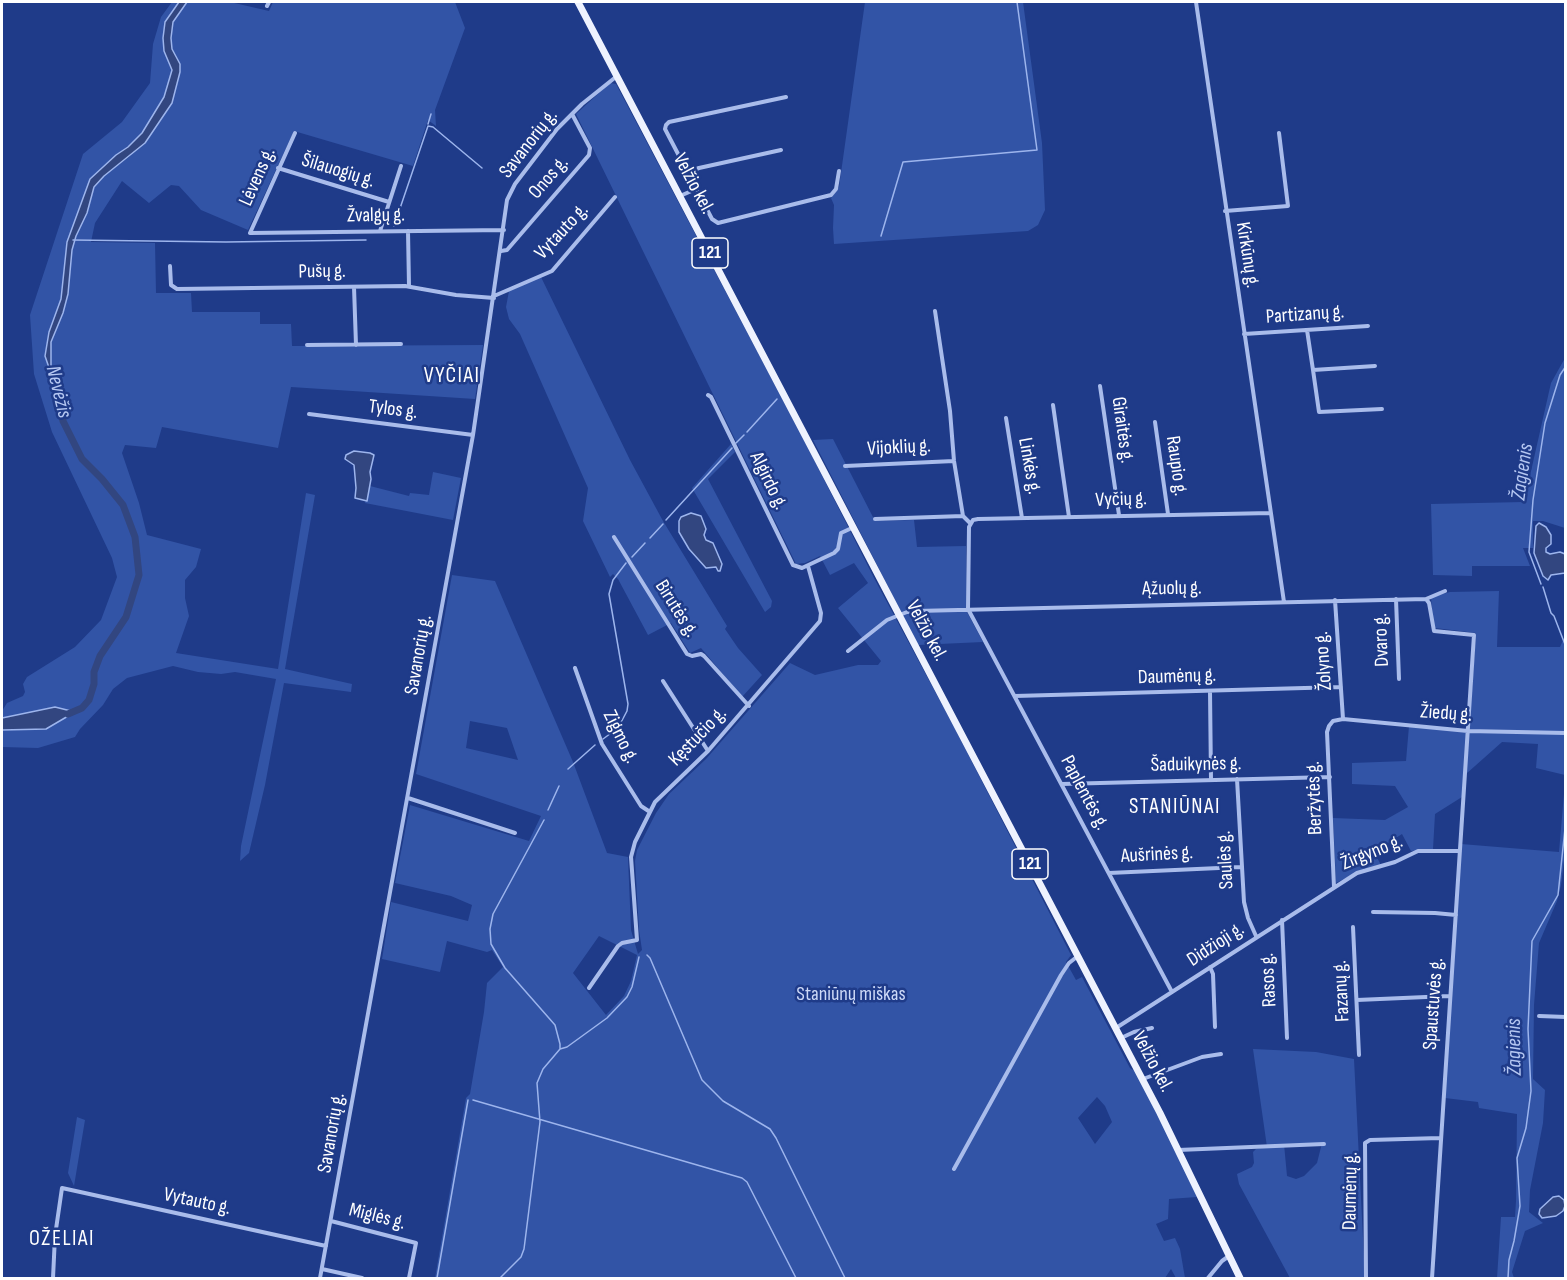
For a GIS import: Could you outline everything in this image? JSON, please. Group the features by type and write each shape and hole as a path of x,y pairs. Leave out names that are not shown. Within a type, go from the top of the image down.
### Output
{"main road":[{"name":"Velžio kel.","path":"578,2 1143,1079 1240,1278"}],"street":[{"name":"Kirkūnų g.","path":"1196,2 1225,212 1271,513"},
{"name":"Savanorių g.","path":"320,1278 473,435 507,200 511,189 557,129 617,76"},
{"path":"786,97 667,123 666,129 716,223 831,195 836,189 839,171"},
{"name":"Onos g.","path":"501,251 507,250 589,155 590,148 572,114"},
{"name":"Lėvens g.","path":"250,233 295,133"},
{"path":"1225,212 1288,206 1279,133"},
{"path":"688,172 781,150"},
{"path":"380,231 401,166"},
{"name":"Šilauogių g.","path":"278,168 389,202"},
{"path":"680,196 696,189"},
{"name":"Vytauto g.","path":"494,297 552,271 615,197"},
{"name":"Žvalgų g.","path":"250,233 504,230"},
{"path":"408,231 409,286"},
{"name":"Pušų g.","path":"170,266 171,285 177,289 409,286 456,296 494,297"},
{"path":"354,287 356,345"},
{"path":"935,311 963,516 970,523 968,531 968,609"},
{"name":"Partizanų g.","path":"1244,334 1368,326"},
{"path":"1307,330 1319,412 1382,409"},
{"path":"307,345 401,344"},
{"path":"1313,370 1375,366"},
{"name":"Giraitės g.","path":"1100,386 1119,515"},
{"name":"Algirdo g.","path":"708,395 711,397 790,562 798,568 808,566"},
{"path":"1053,405 1070,517"},
{"name":"Tylos g.","path":"309,414 473,435"},
{"name":"Linkės g.","path":"1005,418 1022,518"},
{"name":"Raupio g.","path":"1155,422 1168,514"},
{"name":"Vijoklių g.","path":"845,466 954,461"},
{"path":"1271,513 1284,602"},
{"name":"Vyčių g.","path":"970,523 978,519 1271,513"},
{"path":"875,519 963,516"},
{"path":"808,566 836,552 841,533 854,527"},
{"name":"Birutės g.","path":"615,537 687,654 704,656 748,706"},
{"name":"Kęstučio g.","path":"590,988 618,946 637,940 631,857 635,842 650,812 663,793 708,750 820,621 821,613 808,566"},
{"name":"Ąžuolų g.","path":"899,615 916,611 968,609 1426,599 1445,591"},
{"name":"Dvaro g.","path":"1396,599 1399,679"},
{"name":"Spaustuvės g.","path":"1426,599 1429,603 1434,631 1474,635 1432,1278"},
{"name":"Žolyno g.","path":"1335,600 1343,719"},
{"name":"Paplentės g.","path":"968,609 1172,992"},
{"path":"848,651 887,620 899,615"},
{"name":"Zigmo g.","path":"575,668 602,744 641,806 650,812"},
{"path":"663,681 708,750"},
{"name":"Daumėnų g.","path":"1014,696 1341,687"},
{"path":"1210,690 1211,780"},
{"name":"Žiedų g.","path":"1343,719 1468,731 1566,733"},
{"name":"Beržytės g.","path":"1334,887 1328,729 1333,721 1343,719"},
{"name":"Šaduikynės g.","path":"1062,784 1329,777"},
{"name":"Saulės g.","path":"1237,779 1245,910 1256,936"},
{"path":"408,798 515,832"},
{"name":"Žirgyno g.","path":"1334,887 1357,873 1395,862 1418,851 1460,851"},
{"name":"Aušrinės g.","path":"1109,873 1241,867"},
{"name":"Didžioji g.","path":"1116,1028 1334,887"},
{"path":"1373,912 1456,915"},
{"name":"Rasos g.","path":"1282,920 1287,1038"},
{"name":"Fazanų g.","path":"1353,927 1359,1055"},
{"path":"954,1169 1061,975 1069,963 1078,956"},
{"path":"1210,967 1213,974 1215,1027"},
{"path":"1357,1000 1449,996"},
{"path":"1539,1016 1566,1017"},
{"path":"1121,1038 1152,1028"},
{"path":"1143,1079 1202,1057 1221,1054"},
{"name":"Daumėnų g.","path":"1366,1278 1365,1143 1370,1140 1441,1138"},
{"path":"1178,1150 1324,1144"},
{"name":"Vytauto g.","path":"53,1278 55,1236 62,1188 326,1246"},
{"name":"Miglės g.","path":"331,1221 416,1243 410,1278"},
{"path":"1208,1278 1229,1256"},
{"path":"322,1269 362,1278"}],"green space":[{"path":"172,2 179,2 165,22 164,51 172,70 164,97 142,133 91,179 67,242 61,299 49,332 49,371 57,391 60,414 61,395 51,365 51,342 68,294 72,250 76,236 87,213 94,188 104,176 129,157 172,103 180,72 180,64 172,49 173,22 187,2 230,2 269,11 273,2 455,2 465,28 435,110 436,126 428,120 413,166 294,131 248,230 201,210 179,186 171,185 149,203 122,181 95,223 91,242 155,243 156,293 191,293 192,312 260,312 260,324 291,324 292,346 483,345 475,399 291,387 278,448 162,427 156,448 125,445 122,453 147,535 201,549 196,567 185,580 185,598 189,616 176,653 278,669 306,493 315,495 285,669 352,684 351,692 284,683 265,785 249,853 240,861 241,846 276,679 235,672 221,674 198,672 173,666 127,678 113,689 103,705 75,737 38,748 2,747 2,730 14,729 55,707 2,718 2,711 7,703 23,696 25,692 23,684 27,677 75,647 101,620 117,577 112,558 52,432 34,374 30,315 83,154 122,122 150,83 153,44 161,17"},
{"path":"865,2 1023,2 1042,143 1045,210 1038,225 1028,231 834,244 834,205 831,198 839,187"},
{"name":"Staniūnų miškas","path":"610,83 616,84 952,723 1071,955 1066,962 1076,980 1082,977 1130,1068 1141,1075 1197,1197 1169,1199 1168,1219 1156,1224 1164,1241 1175,1238 1180,1249 1185,1278 1176,1278 1171,1269 1165,1278 435,1278 466,1098 470,1094 487,983 503,967 492,950 487,952 447,941 440,972 382,959 391,902 468,921 472,905 451,896 395,883 410,805 529,841 541,816 416,774 452,575 495,581 573,762 607,853 628,857 631,930 638,954 642,950 635,861 637,850 656,813 669,794 706,759 790,663 815,675 858,665 878,665 881,661 838,608 868,583 854,563 830,575 820,556 805,563 796,564 576,114","holes":["470,721 507,728 518,760 466,748","599,936 637,955 631,981 624,996 606,1015 573,973","1097,1097 1105,1106 1112,1122 1095,1144 1078,1118"]},
{"path":"541,277 630,460 663,521 727,626 725,629 762,675 742,697 701,648 690,653 671,623 648,635 618,579 613,574 610,577 583,521 588,488 520,334 509,319 506,307 509,291"},
{"path":"1565,358 1565,528 1543,521 1533,521 1533,548 1523,548 1530,566 1472,566 1472,576 1433,575 1431,504 1524,502 1551,383"},
{"path":"833,439 875,521 914,520 917,547 966,546 967,612 983,642 918,645 813,440"},
{"path":"731,444 735,452 708,479 772,601 771,607 765,612 692,488"},
{"path":"433,472 461,478 453,520 365,503 370,486 409,496 410,493 429,495"},
{"path":"1499,591 1497,647 1560,647 1565,636 1565,775 1536,768 1538,744 1502,742 1466,774 1476,633 1435,628 1431,597 1450,592"},
{"path":"1409,726 1468,731 1462,797 1435,814 1433,849 1411,851 1402,834 1374,852 1381,865 1356,873 1336,883 1333,818 1385,820 1408,807 1395,786 1352,784 1352,763 1406,761"},
{"path":"1565,782 1566,844 1561,885 1557,901 1539,943 1534,1005 1533,1079 1545,1090 1543,1123 1530,1190 1529,1212 1543,1223 1525,1231 1512,1272 1514,1278 1497,1278 1501,1217 1515,1217 1517,1114 1479,1108 1478,1102 1445,1098 1461,844 1559,852"},
{"path":"1253,1049 1316,1052 1354,1059 1365,1278 1290,1278 1239,1184 1237,1174 1252,1167 1253,1152 1256,1149 1267,1147","holes":["1322,1143 1317,1163 1304,1176 1296,1179 1287,1176 1284,1144"]},
{"path":"77,1117 85,1120 74,1186 68,1173"}],"water":[{"path":"179,2 187,2 173,22 172,49 180,64 180,72 172,103 145,143 94,187 87,213 72,250 68,294 51,342 51,365 61,395 65,423 60,414 57,391 45,356 49,332 61,299 67,242 90,179 142,133 164,97 172,70 164,51 165,22"},
{"path":"354,451 374,455 367,501 355,498 354,465 345,459 346,455"},
{"path":"691,513 701,516 706,529 704,535 706,540 713,543 722,564 720,571 716,567 706,568 689,549 679,532 681,517"},
{"path":"1539,523 1546,527 1551,535 1551,544 1546,548 1546,552 1565,554 1565,573 1551,575 1548,580 1543,576 1534,553 1536,526"},
{"path":"55,707 75,712 46,729 2,730 2,718"},
{"path":"1559,1196 1564,1200 1563,1211 1556,1216 1542,1218 1539,1214 1540,1209 1553,1197"}],"waterway":[{"path":"881,236 903,162 1037,150 1017,2"},
{"path":"428,124 431,114"},
{"path":"394,226 428,126 433,127 482,168"},
{"path":"73,240 226,242 366,240"},
{"name":"Žagienis","path":"1541,584 1529,552 1533,500 1545,423 1560,375 1566,366"},
{"path":"747,432 777,399"},
{"name":"Nevėžis","path":"61,412 63,421 82,459 123,505 135,537 139,575 126,617 100,656 94,672 94,684 89,700 82,708 68,714"},
{"path":"736,443 744,435"},
{"path":"666,520 732,448"},
{"path":"650,538 663,524"},
{"path":"632,557 645,543"},
{"path":"603,739 618,728 628,704 609,594 613,580 626,563"},
{"name":"Žagienis","path":"1543,587 1551,613 1566,647"},
{"path":"568,769 595,745"},
{"path":"548,810 559,786"},
{"name":"Žagienis","path":"1508,1278 1509,1260 1520,1206 1517,1158 1526,1128 1531,1091 1528,1029 1532,941 1558,895 1566,819"},
{"path":"500,1278 521,1257 524,1249 540,1122 537,1083 543,1069 560,1049 560,1044 555,1025 505,968 491,944 490,929 493,914 544,820"},
{"path":"647,955 702,1080 723,1101 770,1129 845,1278"},
{"path":"560,1049 567,1047 607,1018 627,997 632,987 639,957"},
{"path":"437,1278 468,1100"},
{"path":"473,1100 742,1178 747,1182 796,1278"}],"district":[{"name":"VYČIAI","path":"452,376"},
{"name":"STANIŪNAI","path":"1175,807"},
{"name":"OŽELIAI","path":"62,1239"}]}
